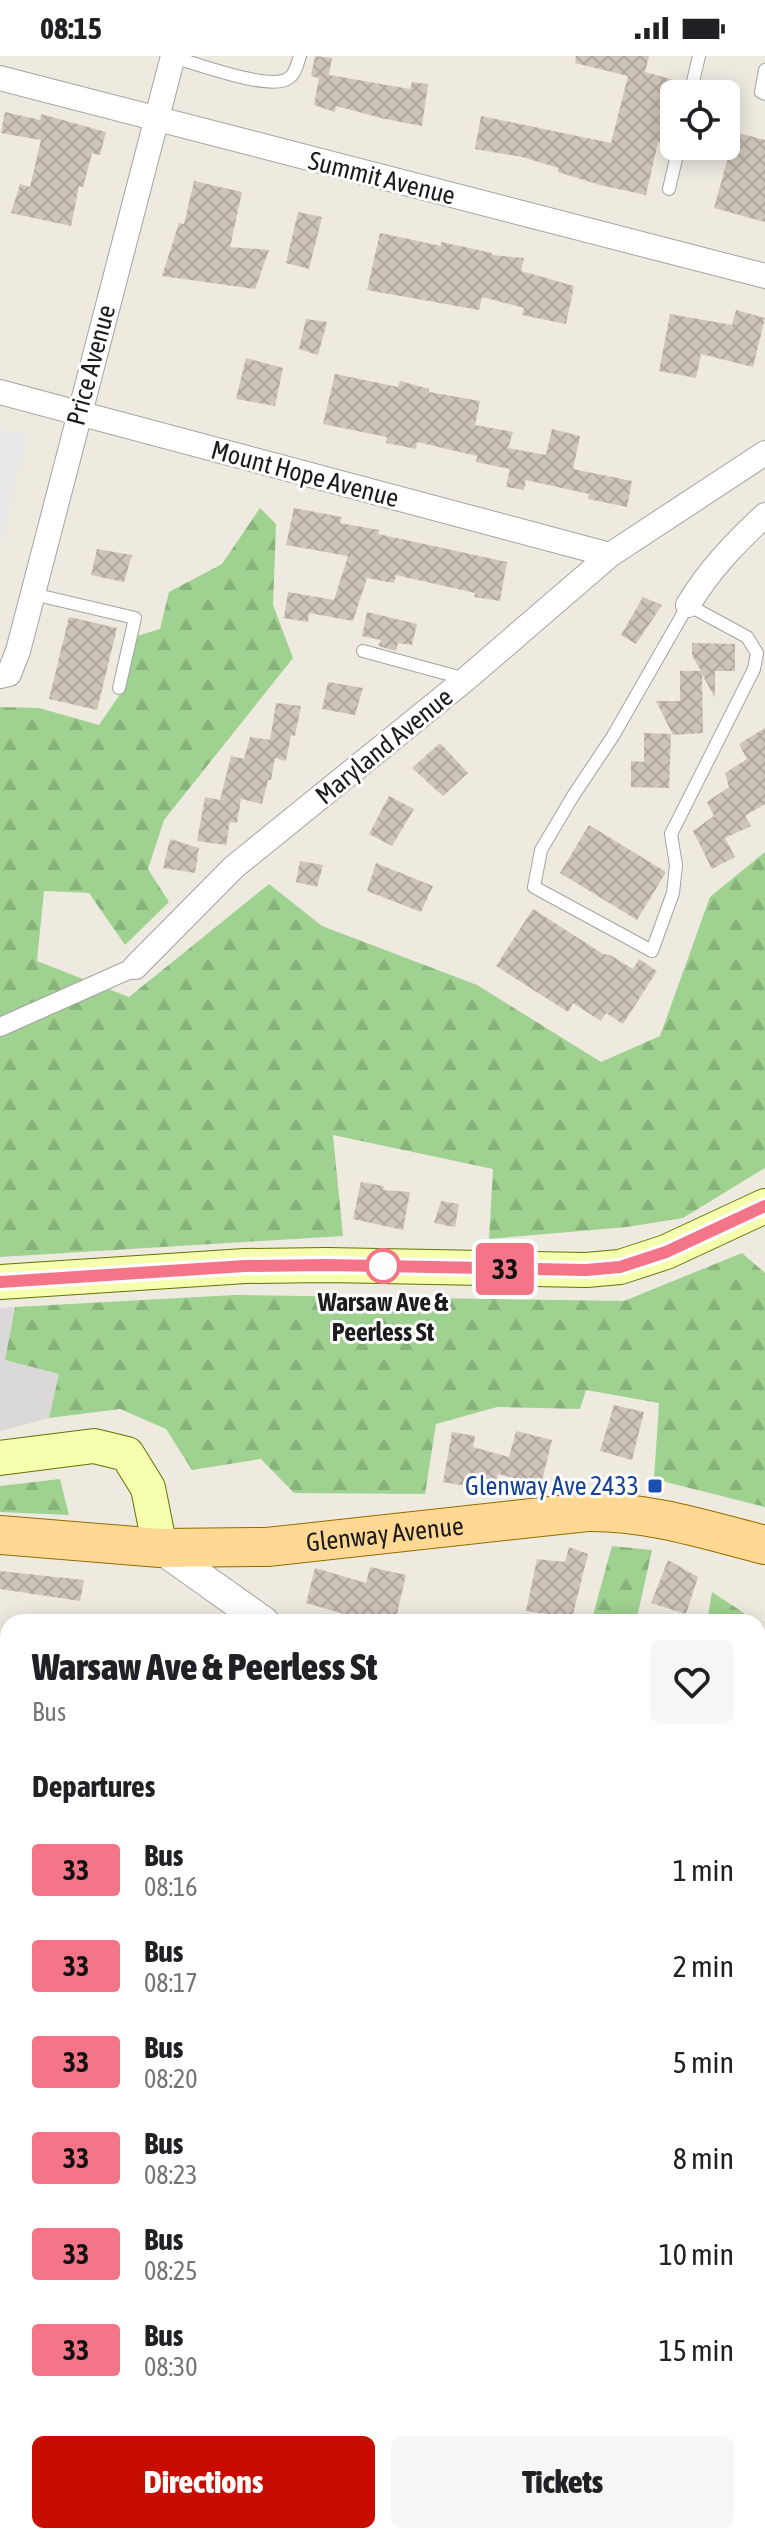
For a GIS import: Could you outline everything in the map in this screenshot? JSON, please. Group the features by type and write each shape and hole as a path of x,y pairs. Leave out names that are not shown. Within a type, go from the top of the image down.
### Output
{"main road":[{"path":"0,1282 245,1266 586,1270 620,1267 666,1252 765,1206"},
{"path":"0,1458 94,1446 127,1454 148,1488 160,1548"},
{"name":"Glenway Avenue","path":"0,1535 160,1548 267,1547 600,1512 648,1516 765,1545"}],"street":[{"name":"Price Avenue","path":"5,675 18,651 173,56"},
{"name":"Summit Avenue","path":"0,78 765,276"},
{"name":"Mount Hope Avenue","path":"0,392 610,555"},
{"name":"Maryland Avenue","path":"0,1027 135,967 234,867 466,679 610,555 765,453"},
{"path":"688,605 701,582 724,554 765,515"},
{"path":"160,1548 253,1614"}],"lane":[{"path":"173,56 277,83 287,80 295,72 300,56"},
{"path":"693,80 699,56"},
{"path":"765,70 761,88 765,94"},
{"path":"669,189 676,160"},
{"path":"33,594 135,618 119,688"},
{"path":"688,605 747,637 757,653 754,669 671,834 676,865 673,893 652,951 534,887 541,850 613,736 688,605"},
{"path":"363,651 466,679"}],"shaded area":[{"path":"0,429 27,435 0,544"},
{"path":"15,1307 5,1360 59,1374 49,1418 0,1431 0,1308"}],"green space":[{"path":"260,508 276,524 273,605 293,658 164,820 148,869 169,902 125,945 89,893 44,891 37,961 129,997 269,884 322,926 477,985 601,1062 660,1036 710,897 765,852 765,1168 683,1218 627,1227 489,1239 493,1169 333,1135 343,1236 0,1257 0,707 39,708 99,725 121,693 137,636 160,629 169,592 222,564"},
{"path":"742,1253 765,1273 765,1507 654,1479 659,1403 586,1390 580,1409 497,1407 436,1424 425,1494 294,1493 261,1459 192,1470 166,1429 120,1409 49,1418 59,1374 5,1360 15,1307 235,1295 624,1301"},
{"path":"60,1479 69,1515 0,1512 0,1486"},
{"path":"612,1546 652,1550 638,1614 593,1614"},
{"path":"712,1592 744,1613 744,1614 708,1614"}],"building":[{"path":"315,56 332,58 329,75 410,89 412,82 428,84 422,126 336,106 335,112 314,105 319,78 311,76"},
{"path":"576,56 649,56 645,72 674,80 660,80 660,142 646,195 600,185 522,157 475,149 481,116 611,143 628,76 575,63"},
{"path":"5,112 40,120 41,114 106,132 100,155 92,153 83,187 79,186 71,226 11,213 20,184 30,187 41,140 1,133"},
{"path":"740,133 765,140 765,222 714,208 727,160 740,160"},
{"path":"194,181 242,192 230,247 269,250 255,289 162,276 179,223 184,224"},
{"path":"298,212 322,217 309,269 286,263"},
{"path":"380,233 441,246 441,242 492,255 524,258 521,271 574,286 566,324 522,315 524,308 482,297 479,310 367,290"},
{"path":"736,310 765,318 753,367 701,354 696,378 659,371 670,314 732,325"},
{"path":"306,319 327,322 318,355 299,349"},
{"path":"246,358 283,368 275,406 236,399"},
{"path":"335,374 398,387 400,381 429,389 429,392 480,401 475,425 513,432 508,448 546,455 552,429 580,436 573,469 632,481 627,507 588,499 589,494 526,480 524,490 506,487 510,469 476,462 477,456 417,442 416,449 386,443 387,437 323,424"},
{"path":"294,508 342,517 340,523 379,530 378,534 507,562 500,601 474,597 475,593 396,575 394,583 367,578 353,621 309,613 308,622 284,618 288,592 334,600 348,556 286,545"},
{"path":"97,549 132,555 124,582 91,575"},
{"path":"643,597 662,605 636,644 621,635"},
{"path":"367,612 417,624 412,645 398,643 396,651 378,646 381,640 362,636"},
{"path":"69,617 117,628 97,710 49,699"},
{"path":"692,643 735,644 735,671 715,671 715,698 702,674 703,733 673,735 656,701 680,701 680,671 701,671 692,655"},
{"path":"328,682 363,688 355,715 322,709"},
{"path":"276,703 301,706 286,761 275,758 262,804 241,799 237,823 230,822 226,845 197,841 205,797 220,800 231,756 244,759 250,737 270,740"},
{"path":"765,728 765,804 745,816 751,826 725,838 735,857 712,869 693,831 714,816 707,802 729,787 725,773 747,759 739,744"},
{"path":"644,733 671,734 669,788 631,787 631,761 644,762"},
{"path":"440,743 468,773 443,796 412,768"},
{"path":"389,796 414,809 392,846 369,834"},
{"path":"589,825 666,872 637,920 560,873"},
{"path":"170,839 199,848 195,873 163,868"},
{"path":"300,861 323,865 317,887 296,882"},
{"path":"376,863 433,886 421,912 367,891"},
{"path":"533,909 603,954 633,969 639,959 657,971 623,1024 606,1013 601,1021 573,1003 568,1012 496,966"},
{"path":"361,1182 384,1186 383,1190 410,1192 403,1230 353,1219"},
{"path":"441,1201 459,1204 455,1227 434,1223"},
{"path":"614,1405 644,1412 632,1460 600,1451"},
{"path":"516,1431 552,1440 541,1485 498,1474 496,1481 468,1473 466,1486 443,1482 452,1432 475,1436 473,1447 509,1457"},
{"path":"569,1547 588,1554 573,1614 526,1611 537,1559 565,1562"},
{"path":"668,1560 698,1577 686,1614 651,1603"},
{"path":"370,1567 406,1575 397,1614 344,1614 306,1603 315,1568 366,1583"},
{"path":"0,1571 84,1580 80,1601 0,1589"}],"bus line":[{"name":"33","path":"0,1282 245,1266 586,1270 620,1267 666,1252 765,1206"}],"place":[{"name":"Warsaw Ave & Peerless St","path":"383,1266"},
{"name":"Glenway Ave 2433","path":"655,1486"}]}
